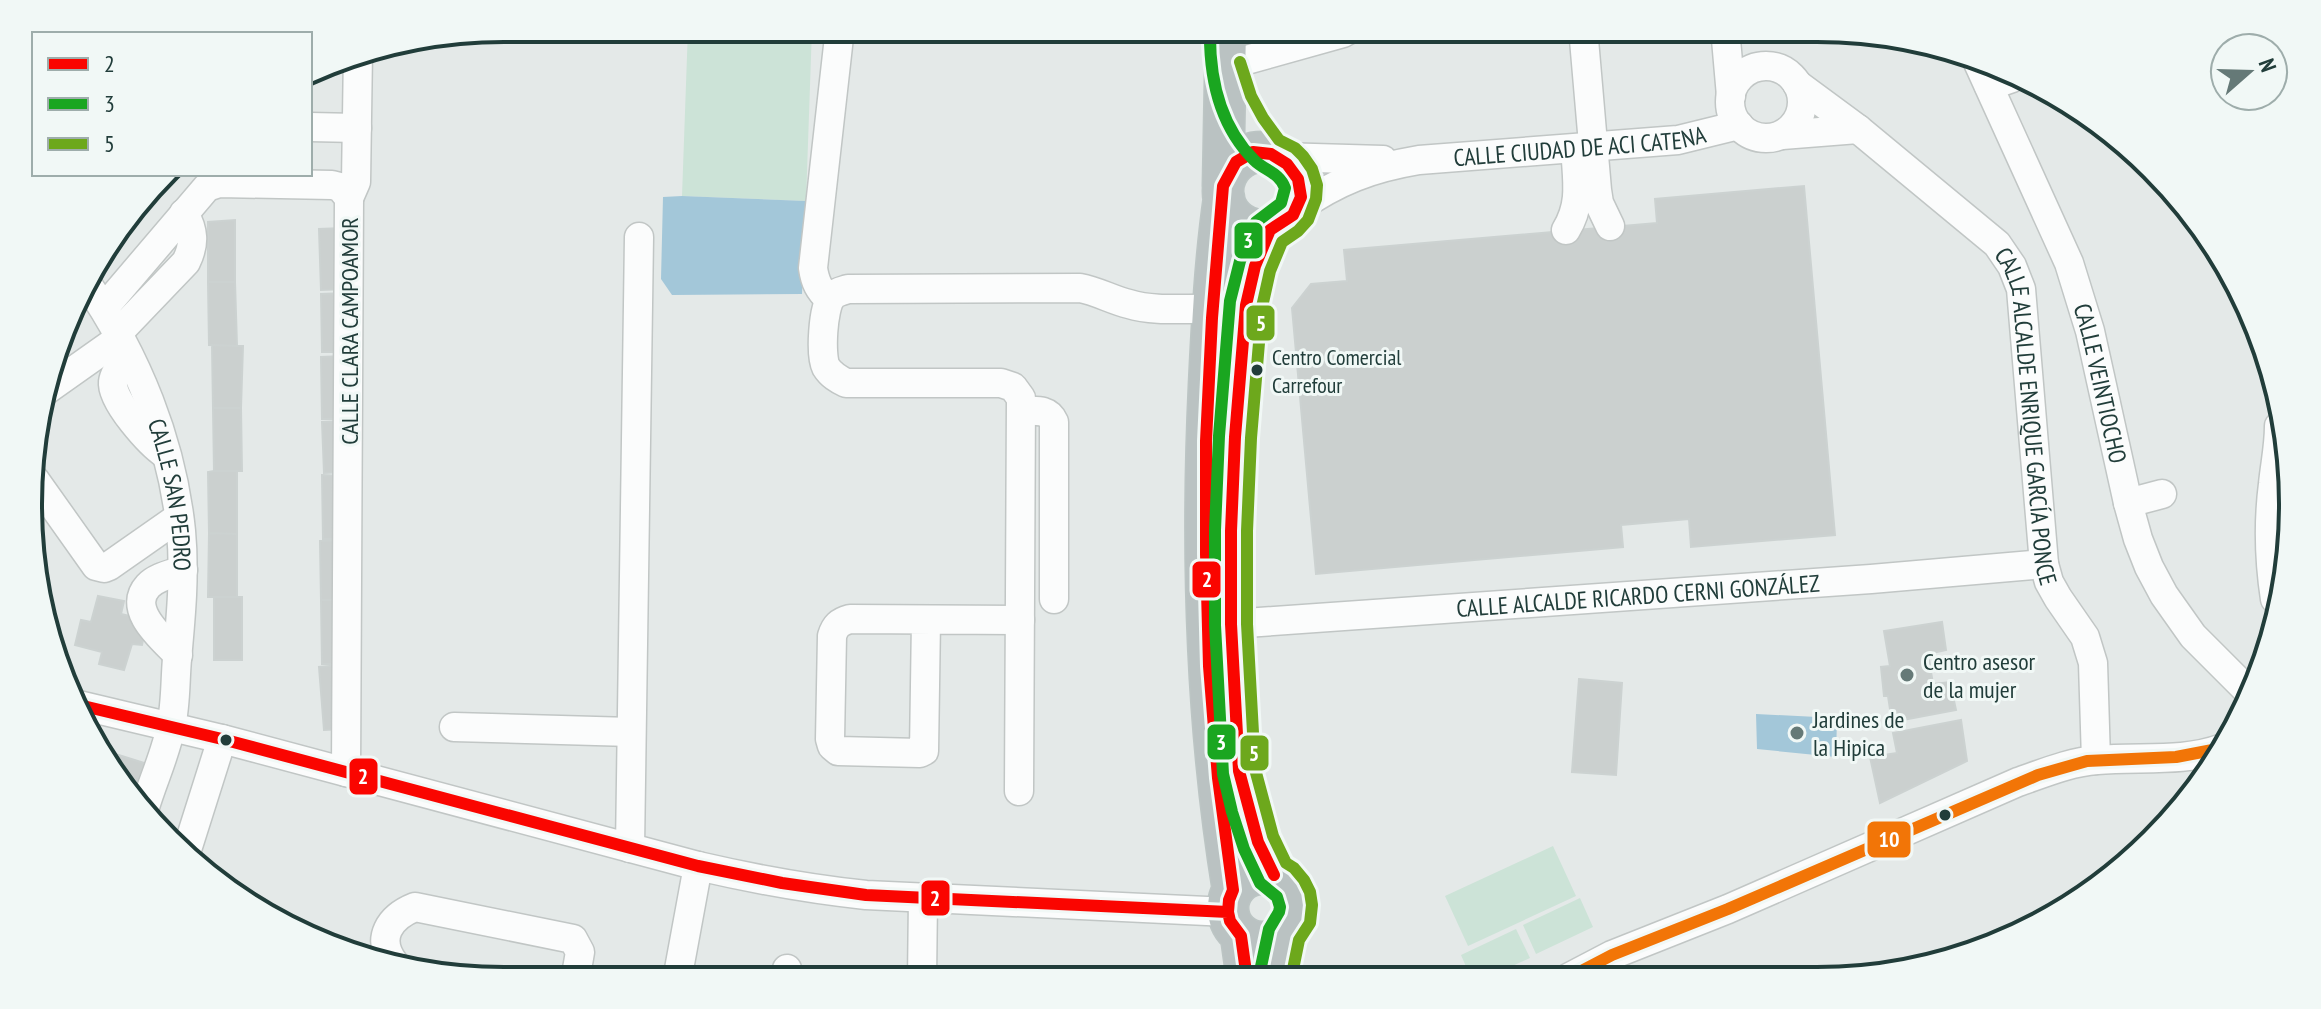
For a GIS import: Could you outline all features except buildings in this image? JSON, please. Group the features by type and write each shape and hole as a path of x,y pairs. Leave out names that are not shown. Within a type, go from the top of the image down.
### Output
{"highway":[{"path":"1225,47 1231,90 1241,113 1254,133 1275,155 1290,164 1297,174 1300,197 1255,266 1244,318 1231,531 1231,624 1239,771 1254,830 1274,875"},
{"path":"1225,47 1223,192 1213,309 1205,539 1218,788 1234,912 1245,967"},
{"path":"1275,155 1257,152 1234,163 1227,174 1223,192 1228,210 1245,227 1257,230 1283,219"},
{"path":"1234,912 1240,881 1262,873 1283,880 1295,897 1295,917 1284,934 1277,967"},
{"path":"1234,912 1263,942 1284,934"}],"street":[{"path":"829,299 820,291 813,268 838,42"},
{"path":"1225,47 1267,42"},
{"path":"1566,230 1577,207 1584,147 1583,42"},
{"path":"1726,42 1733,116 1748,133 1770,138 1858,129"},
{"path":"349,198 356,182 358,66"},
{"path":"1731,96 1735,84 1754,69 1778,68 1789,74 1797,84 1802,107 1792,128 1782,135"},
{"name":"CALLE VEINTIOCHO","path":"2000,82 2069,263 2090,331 2138,539 2164,595 2193,636 2242,685"},
{"name":"CALLE ALCALDE ENRIQUE GARCÍA PONCE","path":"1797,84 1858,129 1997,244 2012,266 2021,289 2044,564 2049,582 2085,637 2093,663 2096,760"},
{"name":"CALLE CIUDAD DE ACI CATENA","path":"1283,219 1324,190 1386,166 1419,160 1678,140 1739,125"},
{"path":"312,127 357,128"},
{"path":"1584,147 1599,203 1610,226"},
{"name":"CALLE CIUDAD DE ACI CATENA","path":"1275,155 1419,160"},
{"name":"CALLE CLARA CAMPOAMOR","path":"104,308 207,187 219,183 332,185 340,187 349,198 346,772"},
{"path":"59,382 122,342 186,262 193,238 191,225 184,213"},
{"path":"630,848 639,237"},
{"path":"1019,791 1021,398 1013,387 1001,383 846,383 836,378 823,359 825,310 829,299 837,292 848,289 1080,288 1145,308 1213,309"},
{"name":"CALLE SAN PEDRO","path":"94,293 140,377 158,424 179,517 182,613 171,726 148,798"},
{"path":"1022,411 1045,412 1054,422 1054,599"},
{"path":"2272,582 2269,561 2270,515 2276,458"},
{"path":"42,491 100,568 109,566 179,517"},
{"path":"2128,503 2162,494"},
{"name":"CALLE ALCALDE RICARDO CERNI GONZÁLEZ","path":"1231,624 2044,564"},
{"path":"178,655 142,612 142,598 148,586 159,578 183,570"},
{"path":"926,620 924,751 838,751 830,739 832,636 834,628 841,621 850,619 1020,620"},
{"path":"97,720 171,726 698,866 810,889 866,895 1234,912"},
{"path":"454,727 631,732"},
{"path":"189,843 222,739"},
{"path":"1589,967 2018,782 2096,760 2186,757 2207,752"},
{"path":"679,967 698,866"},
{"path":"922,967 923,898"},
{"path":"388,952 385,943 388,927 399,913 415,907 573,939 580,952 577,967"}],"green space":[{"path":"688,42 812,42 806,201 682,196"},
{"path":"1553,846 1576,896 1468,946 1445,896"},
{"path":"1580,898 1593,927 1536,954 1523,925"},
{"path":"1516,929 1530,958 1510,967 1466,967 1461,955"}],"water":[{"path":"663,197 806,201 802,294 672,295 661,279"},
{"name":"Jardines de la Hipica","path":"1756,714 1837,718 1836,757 1757,749"}],"transit line":[{"name":"3","path":"1210,42 1218,98 1232,131 1258,164 1279,178 1285,188 1281,203 1256,222 1240,261 1230,301 1215,530 1215,625 1223,774 1244,849 1260,883 1277,897 1280,907 1269,929 1261,967"},
{"name":"5","path":"1240,62 1251,96 1263,118 1279,140 1303,156 1312,169 1317,185 1316,199 1308,220 1282,242 1270,271 1262,307 1247,531 1247,624 1255,769 1273,836 1286,863 1304,880 1312,905 1310,923 1299,940 1293,967"},
{"name":"2","path":"1245,967 1241,936 1230,921 1228,912 1233,890 1218,778 1209,666 1206,441 1223,186 1236,162 1253,152 1271,154 1287,164 1298,179 1301,197 1293,215 1270,230 1255,266 1246,305 1231,531 1231,624 1239,771 1258,842 1274,875"},
{"name":"2","path":"89,707 222,739 698,866 782,883 866,895 1228,912"},
{"name":"10","path":"1589,967 2038,775 2087,761 2176,757 2207,751"}],"place":[{"name":"Centro Comercial Carrefour","path":"1257,370"},
{"name":"Centro asesor de la mujer","path":"1907,675"},
{"name":"Jardines de la Hipica","path":"1797,733"}]}
